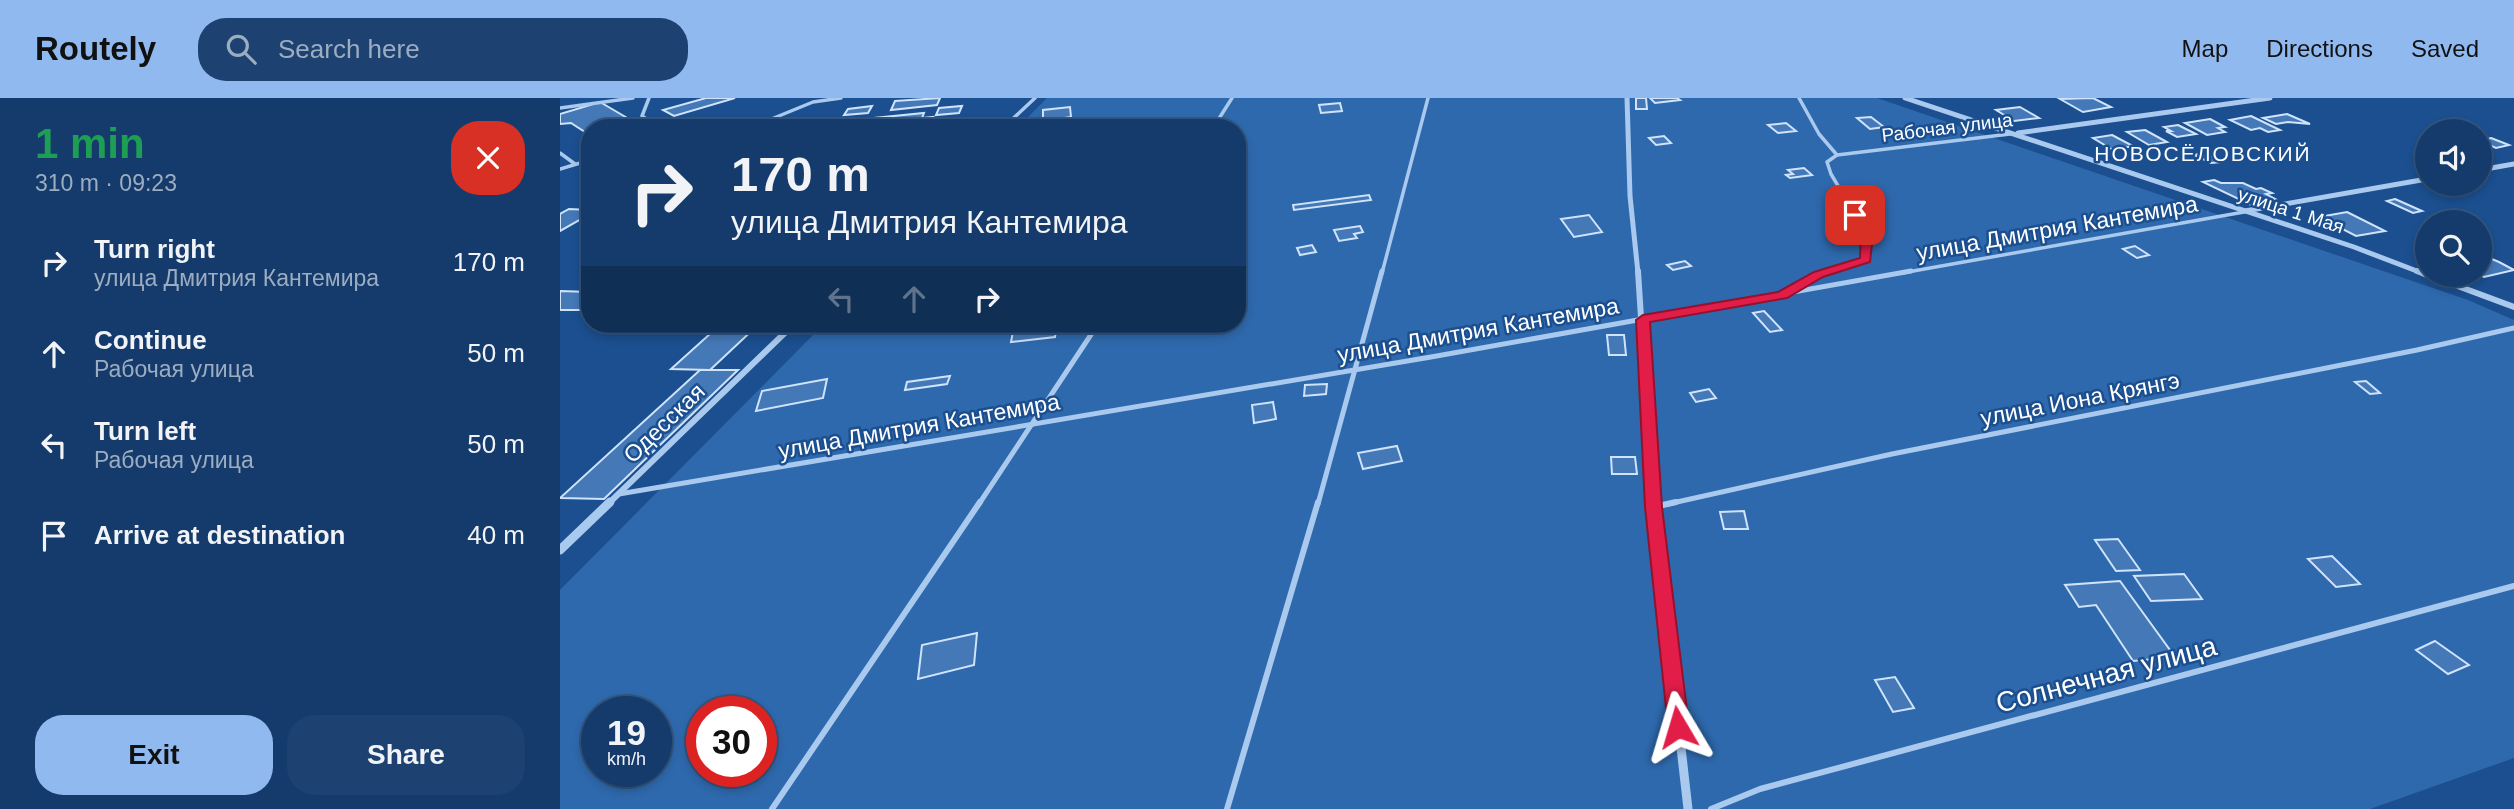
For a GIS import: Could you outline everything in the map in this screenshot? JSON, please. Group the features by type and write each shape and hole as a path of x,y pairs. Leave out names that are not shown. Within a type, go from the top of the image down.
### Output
{"street":[{"path":"1627,98 1630,196 1643,320 1653,507 1688,809"},
{"name":"улица 1 Мая","path":"1905,98 2354,247 2415,270"},
{"name":"Рабочая улица","path":"2013,133 2270,98"},
{"path":"2492,168 2514,164"},
{"name":"улица Дмитрия Кантемира","path":"2244,212 2415,181"},
{"name":"улица 1 Мая","path":"2460,287 2514,307"},
{"name":"Одесская","path":"560,550 785,333"}],"lane":[{"path":"560,108 633,98"},
{"path":"646,119 642,116 649,98"},
{"path":"771,119 813,102 841,98"},
{"path":"1013,119 1035,98"},
{"path":"1219,119 1233,98"},
{"path":"1227,809 1286,613 1395,228 1428,98"},
{"path":"1782,295 1819,274 1866,260 1867,235 1831,174 1827,162 1837,155 1819,134 1799,98"},
{"name":"Рабочая улица","path":"1837,155 2013,133"},
{"path":"560,153 575,164"},
{"path":"560,170 581,162"},
{"name":"улица Дмитрия Кантемира","path":"617,495 1643,320 2244,212"},
{"name":"улица Иона Крянгэ","path":"1653,507 1892,454 2417,350 2514,328"},
{"path":"772,809 1092,333"},
{"name":"Солнечная улица","path":"1711,809 1760,789 2514,586"}],"shaded area":[{"path":"1047,98 1877,98 2415,282 2415,287 2430,287 2468,300 2514,320 2514,758 2370,809 560,809 560,590 815,333 1246,333 1246,119 1026,119"}],"building":[{"path":"706,98 735,98 674,116 663,110"},
{"path":"940,98 937,105 891,110 895,101"},
{"path":"1636,98 1646,98 1647,109 1636,109"},
{"path":"1650,98 1677,98 1680,100 1655,103"},
{"path":"2093,98 2111,107 2083,112 2060,99"},
{"path":"600,102 629,119 581,119 581,129 571,123 560,124 560,114"},
{"path":"1340,103 1342,111 1321,113 1319,105"},
{"path":"872,106 868,113 844,115 848,109"},
{"path":"962,106 959,113 936,115 939,108"},
{"path":"1070,107 1071,117 1043,119 1043,110"},
{"path":"2020,107 2039,118 2014,121 1996,110"},
{"path":"924,113 922,118 933,117 932,119 864,119"},
{"path":"2287,114 2310,124 2276,124 2263,118"},
{"path":"2251,116 2280,130 2251,130 2230,120"},
{"path":"1871,117 1884,127 1870,129 1857,118"},
{"path":"2210,119 2225,127 2218,128 2225,132 2207,135 2185,123"},
{"path":"1786,123 1796,131 1778,133 1768,125"},
{"path":"2178,125 2196,134 2177,137 2164,127"},
{"path":"2145,130 2167,142 2149,145 2127,132"},
{"path":"2112,135 2133,146 2113,150 2093,138"},
{"path":"1664,136 1671,143 1656,145 1649,138"},
{"path":"2492,138 2509,145 2492,146"},
{"path":"2205,153 2221,162 2211,163 2194,155"},
{"path":"1804,168 1812,175 1790,178 1786,175 1793,174 1788,170"},
{"path":"2214,180 2261,188 2272,193 2266,194 2275,199 2251,205 2203,182"},
{"path":"1369,195 1371,200 1294,210 1293,205"},
{"path":"2395,199 2420,210 2413,213 2387,201"},
{"path":"569,209 581,210 581,219 560,231 560,214"},
{"path":"2347,212 2385,231 2356,236 2319,217"},
{"path":"1589,215 1602,232 1574,237 1561,219"},
{"path":"1360,226 1363,232 1354,234 1357,238 1339,241 1334,230"},
{"path":"1312,245 1316,252 1300,255 1297,248"},
{"path":"2135,246 2149,255 2137,258 2123,249"},
{"path":"2492,259 2499,262 2514,270 2492,275"},
{"path":"1685,261 1691,266 1673,270 1667,265"},
{"path":"560,291 581,292 581,310 560,310"},
{"path":"1764,311 1782,330 1770,332 1753,313"},
{"path":"711,333 749,333 710,370 671,369"},
{"path":"1013,333 1056,333 1055,337 1011,342"},
{"path":"1607,335 1624,335 1626,355 1609,355"},
{"path":"700,370 738,370 604,499 560,498"},
{"path":"950,376 947,384 905,390 907,382"},
{"path":"827,379 823,398 756,411 762,391"},
{"path":"2366,381 2380,393 2370,394 2355,382"},
{"path":"1327,384 1326,394 1304,396 1305,385"},
{"path":"1709,389 1716,398 1696,402 1690,393"},
{"path":"1273,402 1276,419 1254,423 1252,405"},
{"path":"1397,446 1402,461 1363,469 1358,453"},
{"path":"1611,457 1635,457 1637,474 1612,474"},
{"path":"1744,511 1748,529 1724,529 1720,512"},
{"path":"2118,539 2140,570 2116,571 2095,540"},
{"path":"2332,556 2360,584 2336,587 2308,559"},
{"path":"2184,574 2202,599 2151,601 2134,576"},
{"path":"2120,581 2175,657 2133,661 2096,605 2079,607 2065,585"},
{"path":"977,633 974,665 918,679 922,645"},
{"path":"2435,641 2469,665 2448,674 2416,650"},
{"path":"1895,677 1914,708 1893,712 1875,680"}],"district":[{"name":"НОВОСЁЛОВСКИЙ","path":"2203,154"}],"route":[{"path":"1678,727 1653,507 1643,320 1782,295 1819,274 1866,260 1867,235 1855,215"}]}
